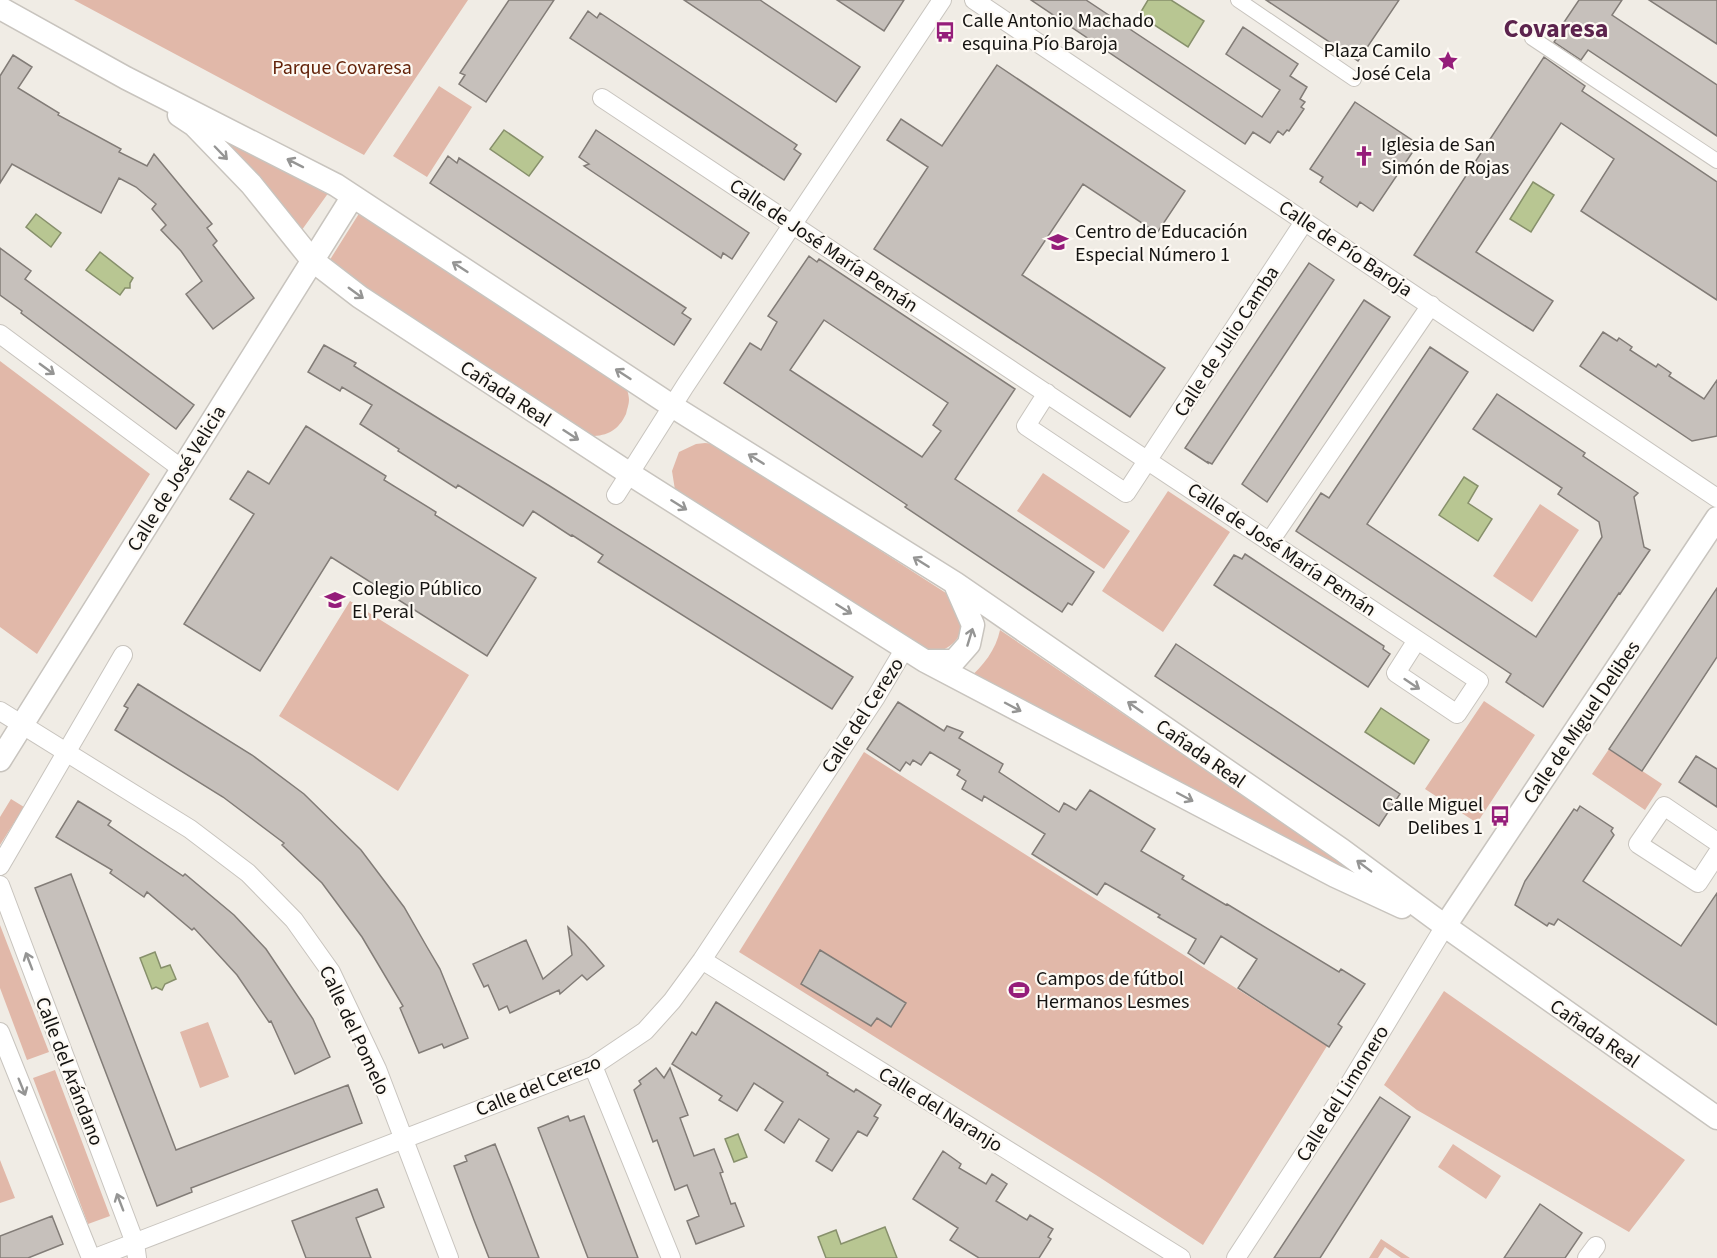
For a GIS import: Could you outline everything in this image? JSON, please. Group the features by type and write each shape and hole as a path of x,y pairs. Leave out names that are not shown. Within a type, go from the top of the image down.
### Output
{"street":[{"path":"616,495 685,386 942,0"},
{"name":"Calle de Pío Baroja","path":"974,0 1717,498"},
{"path":"1238,0 1354,79"},
{"name":"Cañada Real","path":"7,12 126,78 316,174 353,196 672,406 955,583 1332,843 1445,926 1717,1118"},
{"path":"1532,38 1717,161"},
{"name":"Cañada Real","path":"126,78 194,125 251,184 312,261 360,297 630,474 925,661 1335,876 1445,926"},
{"name":"Calle de José María Pemán","path":"602,98 1479,681 1457,714 1396,673 1417,640"},
{"name":"Calle de José Velicia","path":"0,760 353,196"},
{"name":"Calle de Julio Camba","path":"1148,460 1304,222"},
{"path":"1270,541 1431,305"},
{"path":"0,334 182,469"},
{"path":"1047,393 1026,426 1125,493 1148,460"},
{"name":"Calle de Miguel Delibes","path":"1445,926 1717,518"},
{"path":"925,661 954,661 969,644 973,625 955,583"},
{"name":"Calle del Cerezo","path":"93,1258 136,1250 404,1139 593,1066 645,1031 672,1001 702,960 906,648"},
{"path":"0,866 123,655"},
{"name":"Calle del Pomelo","path":"0,711 190,829 248,873 294,920 331,972 377,1069 449,1258"},
{"path":"1717,842 1664,806 1638,844 1698,883 1717,854"},
{"name":"Calle del Arándano","path":"0,885 136,1250"},
{"name":"Calle del Limonero","path":"1236,1258 1344,1093 1445,926"},
{"name":"Calle del Naranjo","path":"702,960 1180,1258"},
{"path":"0,1032 93,1258"},
{"path":"593,1066 671,1258"}],"green space":[{"name":"Parque Covaresa","path":"74,0 468,0 364,155"},
{"path":"439,86 472,107 427,177 393,156"},
{"path":"219,130 329,192 299,234 243,170"},
{"path":"360,212 623,381 629,402 626,414 619,425 606,434 587,436 326,266"},
{"path":"0,361 150,474 37,654 0,627"},
{"path":"696,444 715,444 949,595 958,611 961,627 954,643 932,654 675,490 672,471 679,452"},
{"path":"1043,473 1130,531 1104,569 1017,511"},
{"path":"1168,491 1230,532 1163,632 1102,591"},
{"path":"1540,504 1579,530 1532,602 1493,576"},
{"path":"350,601 469,675 398,791 279,716"},
{"path":"1000,630 1349,868 1350,872 968,679 988,657"},
{"path":"1484,701 1535,735 1477,823 1425,789"},
{"path":"1609,749 1662,784 1645,810 1592,774"},
{"name":"Campos de fútbol Hermanos Lesmes","path":"864,752 1327,1046 1203,1245 1096,1175 739,952"},
{"path":"11,799 24,807 0,845 0,817"},
{"path":"0,925 49,1052 27,1060 0,988"},
{"path":"1444,991 1685,1160 1629,1232 1417,1110 1384,1085"},
{"path":"208,1022 229,1077 200,1088 180,1032"},
{"path":"55,1070 110,1216 88,1224 33,1078"},
{"path":"1453,1144 1501,1176 1486,1199 1438,1167"},
{"path":"0,1160 15,1198 0,1203"},
{"path":"1381,1239 1410,1258 1401,1258 1385,1247 1378,1258 1369,1258"}],"shaded area":[{"path":"1148,0 1171,0 1204,21 1188,47 1139,15"},
{"path":"504,130 543,157 529,176 490,149"},
{"path":"1533,182 1554,195 1531,232 1510,219"},
{"path":"36,214 61,233 51,247 26,227"},
{"path":"100,252 133,278 130,288 125,288 120,295 86,270"},
{"path":"1464,477 1478,486 1468,503 1492,519 1478,541 1439,515"},
{"path":"1381,708 1429,740 1414,764 1365,732"},
{"path":"155,952 161,968 170,965 176,979 165,984 162,990 156,987 152,989 140,958"},
{"path":"738,1134 747,1157 734,1162 725,1139"},
{"path":"885,1227 897,1258 826,1258 818,1237 836,1230 841,1244"}],"building":[{"path":"509,0 554,0 486,102 459,84 465,75 460,73"},
{"path":"684,0 760,0 860,67 836,102"},
{"path":"837,0 904,0 884,31"},
{"path":"1031,0 1086,0 1262,117 1280,90 1226,54 1243,27 1298,64 1290,76 1307,87 1300,99 1305,102 1301,107 1304,109 1289,131 1287,130 1283,135 1278,131 1270,143 1253,132 1245,144"},
{"path":"1266,0 1399,0 1358,61"},
{"path":"1579,0 1622,0 1612,15 1717,85 1717,136 1588,50 1581,60 1554,42 1559,35 1556,34"},
{"path":"1649,0 1717,0 1717,44"},
{"path":"588,11 597,18 600,13 797,145 794,149 801,154 784,180 570,38"},
{"path":"13,55 32,67 18,88 59,113 58,115 121,149 119,152 147,166 154,154 212,224 207,228 217,241 213,245 254,298 213,329 186,294 202,281 181,251 161,230 166,225 152,209 156,204 136,187 119,178 101,213 12,164 0,183 0,76"},
{"path":"1544,57 1585,86 1582,91 1717,182 1717,300 1581,211 1614,159 1561,123 1476,252 1553,301 1533,331 1414,255"},
{"path":"997,65 1185,191 1157,233 1083,184 1022,275 1165,368 1130,417 874,249 928,167 887,140 901,119 942,146"},
{"name":"Iglesia de San Simón de Rojas","path":"1355,102 1418,144 1373,211 1360,202 1357,207 1320,182 1323,177 1310,169"},
{"path":"596,130 749,233 732,259 723,253 721,258 584,166 589,164 579,157"},
{"path":"448,156 457,163 459,158 686,308 682,313 691,319 674,345 430,183"},
{"path":"0,248 31,271 25,279 194,405 176,429 0,295"},
{"path":"809,256 817,262 819,259 1015,389 955,479 1094,572 1072,605 1068,603 1062,612 724,383 750,343 761,350 777,322 768,316","holes":["824,320 948,403 933,425 941,431 922,457 790,370"]},
{"path":"1309,263 1334,280 1212,464 1208,463 1185,448"},
{"path":"1364,300 1390,317 1267,502 1242,484"},
{"path":"1603,332 1617,341 1619,338 1632,347 1630,350 1656,367 1658,364 1671,373 1669,376 1704,399 1717,380 1717,436 1692,441 1580,366"},
{"path":"324,345 356,363 354,366 853,677 832,709 598,562 603,555 533,511 523,526 458,485 456,488 360,424 372,405 342,387 340,391 308,372"},
{"path":"1430,347 1468,372 1367,524 1536,637 1602,537 1599,522 1558,494 1562,488 1473,429 1497,394 1585,453 1583,456 1638,493 1634,497 1644,547 1650,550 1543,707 1506,682 1511,674 1296,531 1321,493 1329,498"},
{"path":"306,426 386,476 384,480 436,512 435,515 536,578 487,656 331,557 260,671 184,624 254,514 230,499 248,471 269,484"},
{"path":"1245,554 1384,646 1383,649 1390,654 1368,687 1214,585 1234,555 1242,559"},
{"path":"1717,588 1717,657 1642,771 1609,749"},
{"path":"1176,644 1400,794 1379,826 1155,676"},
{"path":"138,684 252,755 304,794 361,850 404,907 440,969 468,1038 444,1048 442,1044 419,1053 400,1008 403,1006 362,937 322,883 282,845 284,843 223,797 115,730 128,708 124,706"},
{"path":"898,702 944,731 947,726 963,732 959,738 1003,764 999,772 1059,812 1064,803 1076,810 1090,790 1155,829 1141,851 1184,876 1182,879 1339,972 1341,969 1365,984 1338,1024 1342,1027 1329,1047 1238,988 1257,959 1221,936 1204,964 1188,953 1196,939 1158,917 1160,915 1105,883 1097,895 1032,854 1045,834 984,796 982,801 962,789 966,781 957,775 960,770 930,752 921,765 913,760 910,765 906,762 900,771 867,749"},
{"path":"1696,756 1717,769 1717,807 1679,782"},
{"path":"78,801 111,821 108,825 183,876 185,874 234,915 266,949 313,1019 330,1057 295,1074 271,1021 269,1022 237,975 194,928 192,930 147,892 144,897 110,873 112,870 56,837"},
{"path":"1580,806 1613,828 1611,831 1614,835 1583,881 1681,946 1717,893 1717,1025 1558,919 1554,925 1549,923 1547,926 1515,905 1525,881 1574,809 1577,811"},
{"path":"71,874 176,1150 348,1085 362,1123 191,1188 192,1192 157,1206 35,888"},
{"path":"568,927 604,966 587,980 582,975 560,994 559,990 510,1013 507,1006 499,1010 488,985 484,987 473,964 526,940 543,979 572,955"},
{"path":"820,950 906,1003 891,1027 877,1018 871,1026 801,984"},
{"path":"716,1002 854,1092 856,1089 881,1105 874,1116 878,1118 867,1136 858,1131 832,1171 816,1161 829,1139 799,1119 784,1143 765,1130 783,1102 754,1083 737,1111 719,1100 722,1096 672,1064 692,1032 696,1035"},
{"path":"656,1068 664,1078 670,1068 688,1115 680,1118 694,1156 714,1149 723,1172 720,1173 731,1204 735,1203 744,1226 696,1244 687,1221 699,1216 687,1185 675,1190 657,1140 653,1142 634,1090 641,1084 639,1081"},
{"path":"1380,1097 1410,1117 1320,1258 1274,1258"},
{"path":"568,1116 570,1121 584,1116 638,1258 588,1258 538,1128"},
{"path":"495,1144 539,1258 489,1258 474,1220 454,1166 467,1161 465,1156"},
{"path":"943,1151 961,1164 959,1168 986,1184 992,1174 1007,1184 996,1201 1027,1220 1030,1215 1053,1229 1048,1237 1051,1239 1039,1258 979,1258 950,1240 958,1228 913,1199"},
{"path":"377,1189 384,1207 356,1218 371,1258 306,1258 292,1221"},
{"path":"1540,1204 1582,1233 1565,1258 1504,1258"},
{"path":"52,1216 63,1244 28,1258 0,1258 0,1236"}],"place":[{"name":"Calle Antonio Machado esquina Pío Baroja","path":"945,32"},
{"name":"Plaza Camilo José Cela","path":"1448,61"},
{"name":"Iglesia de San Simón de Rojas","path":"1364,156"},
{"name":"Centro de Educación Especial Número 1","path":"1058,242"},
{"name":"Colegio Público El Peral","path":"335,600"},
{"name":"Calle Miguel Delibes 1","path":"1500,816"},
{"name":"Campos de fútbol Hermanos Lesmes","path":"1019,990"}],"district":[{"name":"Covaresa","path":"1556,28"}]}
